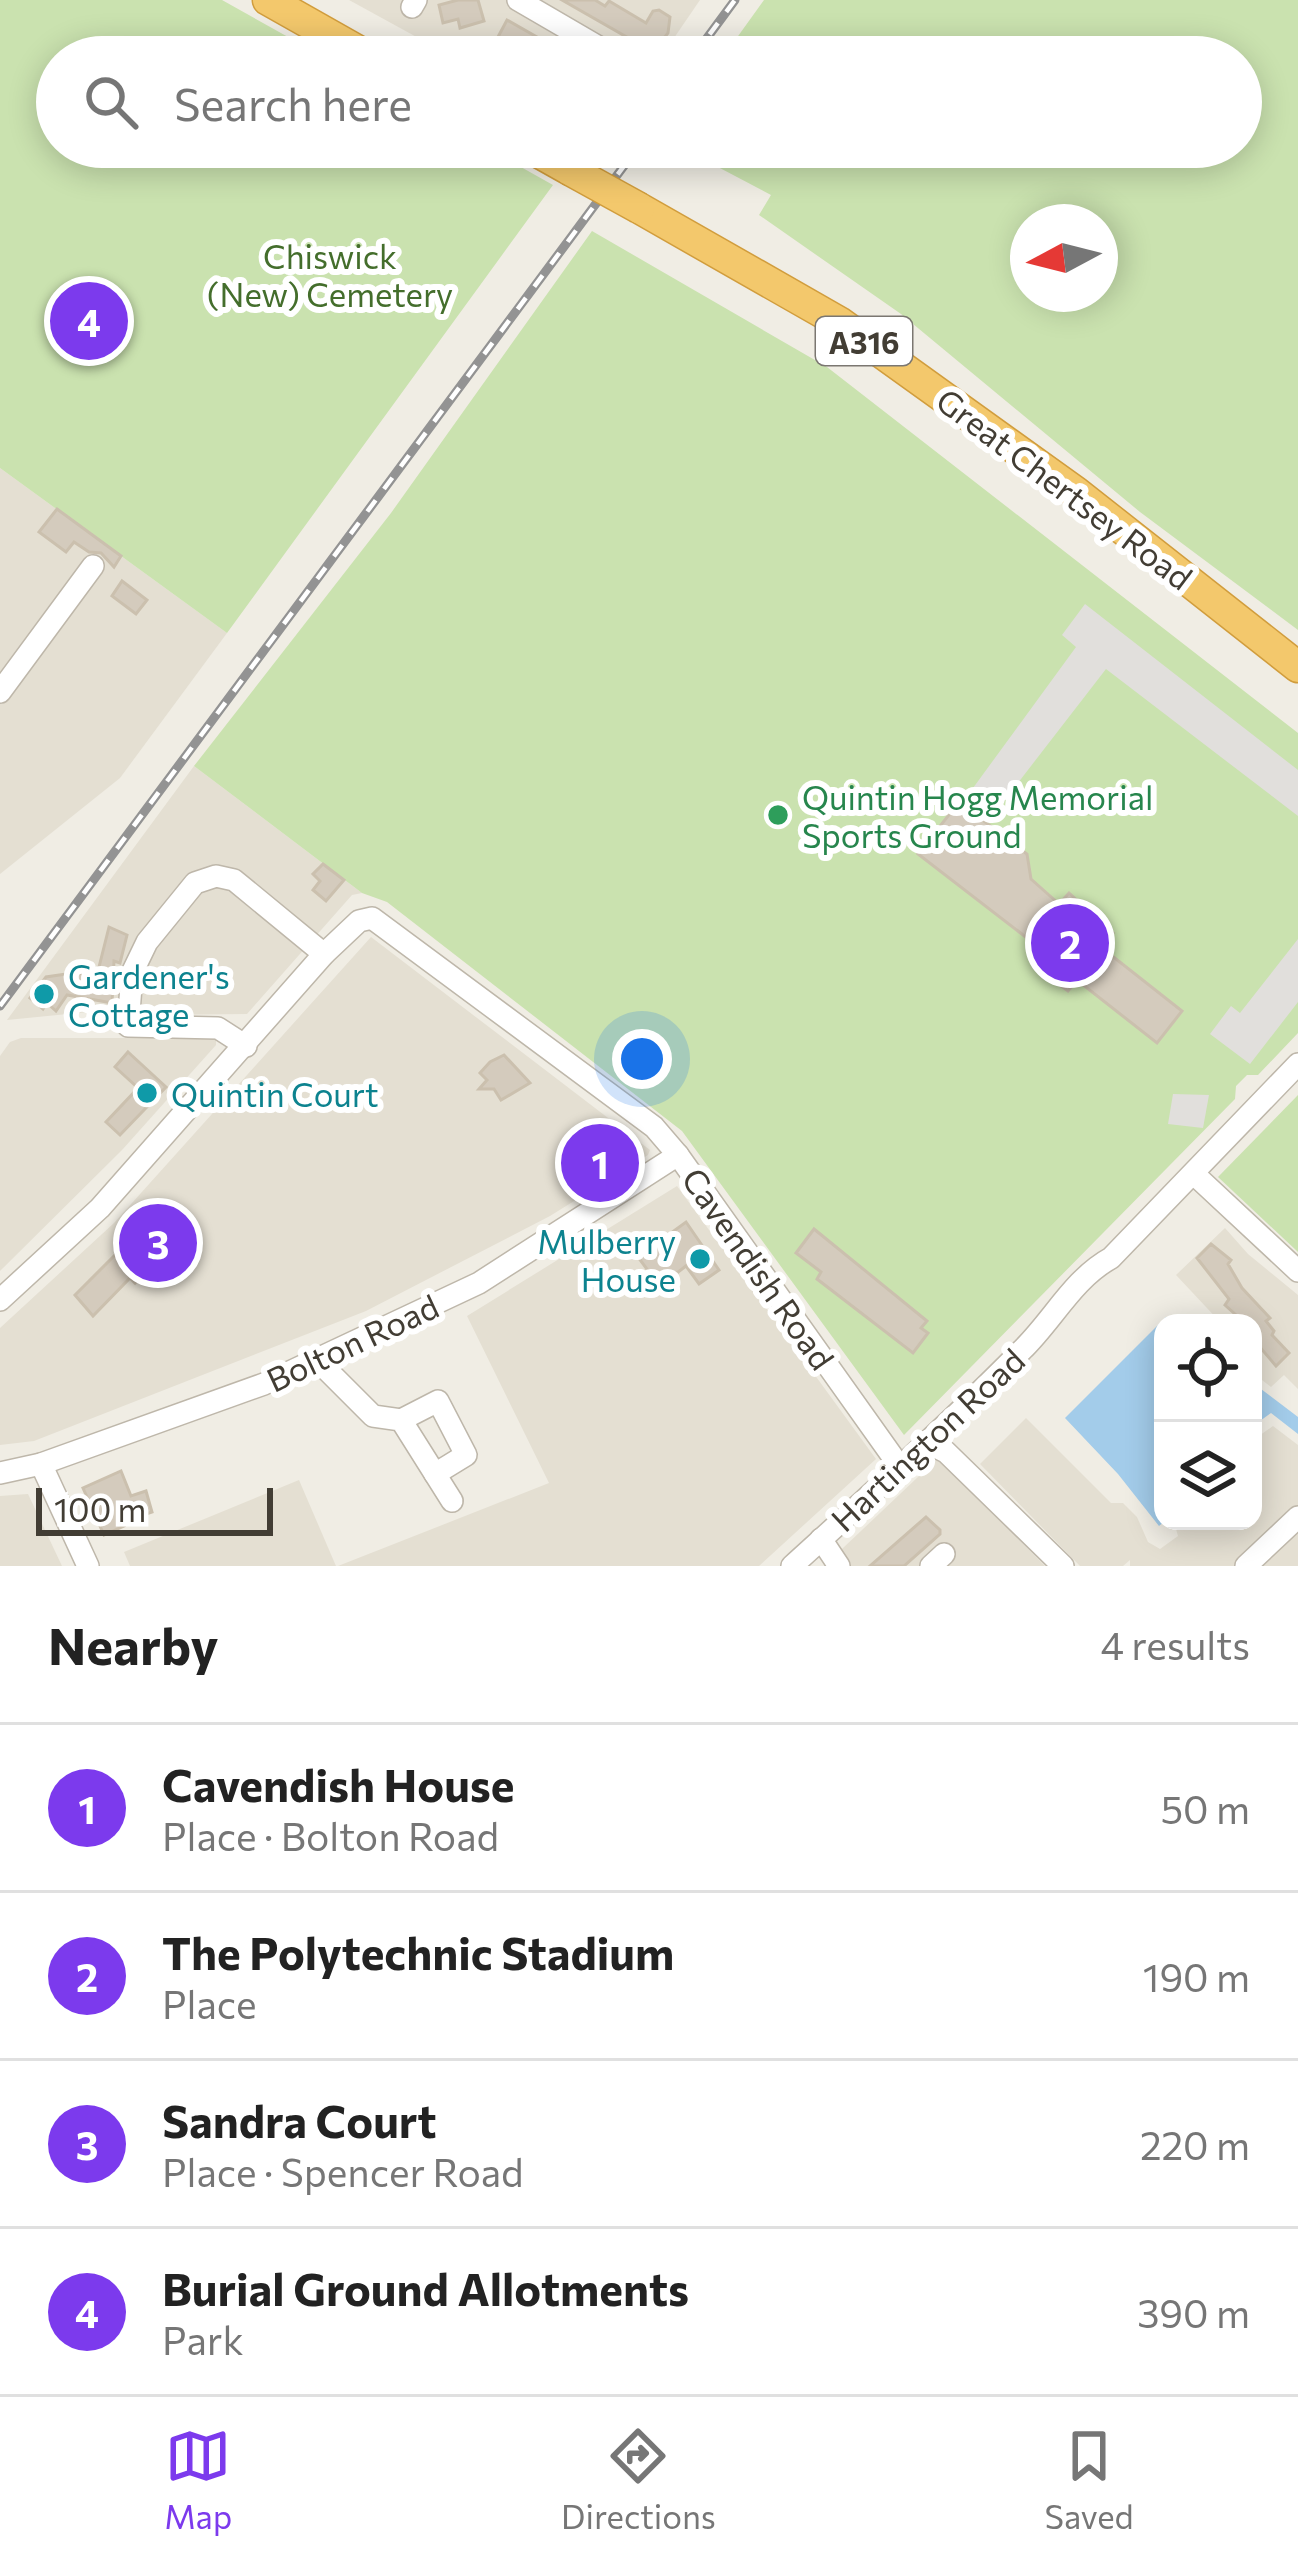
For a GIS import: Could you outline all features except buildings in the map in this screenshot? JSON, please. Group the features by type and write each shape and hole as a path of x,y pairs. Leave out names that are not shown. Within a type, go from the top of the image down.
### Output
{"highway":[{"path":"268,0 332,36"},
{"name":"Great Chertsey Road","path":"566,168 838,322 1077,493 1298,667"}],"street":[{"path":"518,0 580,36"},
{"path":"0,692 93,566"},
{"path":"0,1300 100,1208 246,1046 324,954 234,880 215,876 195,883 140,953 128,993 128,1026 218,1028 246,1046"},
{"name":"Cavendish Road","path":"324,954 367,917 378,920 654,1127 900,1467"},
{"name":"Hartington Road","path":"798,1564 928,1442 1060,1309 1095,1267 1112,1258 1298,1064"},
{"name":"Bolton Road","path":"0,1473 41,1464 245,1391 316,1359 479,1282 678,1155"},
{"path":"1195,1174 1298,1271"},
{"path":"316,1359 374,1416 400,1420 438,1401 466,1455 434,1474"},
{"path":"400,1420 452,1501"},
{"path":"928,1442 946,1453 1063,1566"},
{"path":"41,1464 88,1566"},
{"path":"1246,1566 1292,1532"},
{"path":"821,1539 839,1566"}],"shaded area":[{"path":"349,0 700,0 675,36 415,36"},
{"path":"0,468 227,633 120,778 0,874"},
{"path":"1085,604 1298,770 1298,816 1106,669 990,819 965,799 1076,647 1062,635"},
{"path":"194,766 362,893 352,895 247,1014 98,1011 7,1020"},
{"path":"371,937 650,1150 648,1155 550,1216 366,1311 34,1441 0,1445 0,1328 114,1223"},
{"path":"1298,939 1298,1002 1250,1064 1210,1034 1231,1006 1240,1013"},
{"path":"21,1038 209,1038 216,1045 122,1150 0,1271 0,1056 10,1042"},
{"path":"1173,1094 1209,1095 1203,1128 1168,1124"},
{"path":"677,1186 876,1459 759,1566 338,1566 549,1483 467,1316"},
{"path":"1225,1228 1248,1254 1298,1295 1298,1389 1284,1375 1271,1387 1262,1380 1262,1314 1213,1314 1176,1275"},
{"path":"1026,1418 1111,1503 1123,1503 1137,1517 1148,1542 1160,1549 1178,1536 1176,1530 1262,1530 1262,1434 1273,1426 1298,1445 1298,1566 1130,1566 1130,1560 1123,1566 1080,1566 980,1464"},
{"path":"938,1458 1045,1566 824,1566"},
{"path":"299,1480 336,1566 130,1566 124,1552"},
{"path":"28,1494 62,1566 0,1566 0,1496"}],"green space":[{"name":"Chiswick (New) Cemetery","path":"0,0 222,0 286,36 36,36 36,168 523,168 553,185 227,633 0,468"},
{"path":"764,0 1298,0 1298,630 1140,512 901,314 759,215 771,195 720,168 1262,168 1262,36 738,36"},
{"name":"Quintin Hogg Memorial Sports Ground","path":"592,231 827,367 1298,733 1298,1033 1258,1075 1247,1075 1236,1086 1235,1099 904,1435 682,1131 387,902 362,893 194,766 391,513"},
{"path":"1298,1095 1298,1252 1218,1177"}],"water":[{"path":"1154,1329 1154,1520 1118,1474 1065,1418"},
{"path":"1262,1390 1298,1417 1298,1434 1271,1413 1262,1420"}],"railway":[{"path":"708,36 735,0"},
{"path":"0,1006 622,168"}],"place":[{"name":"Burial Ground Allotments","path":"89,321"},
{"name":"Quintin Hogg Memorial Sports Ground","path":"778,815"},
{"name":"The Polytechnic Stadium","path":"1070,943"},
{"name":"Gardener's Cottage","path":"44,994"},
{"name":"Quintin Court","path":"147,1093"},
{"name":"Cavendish House","path":"600,1163"},
{"name":"Sandra Court","path":"158,1243"},
{"name":"Mulberry House","path":"700,1259"}]}
